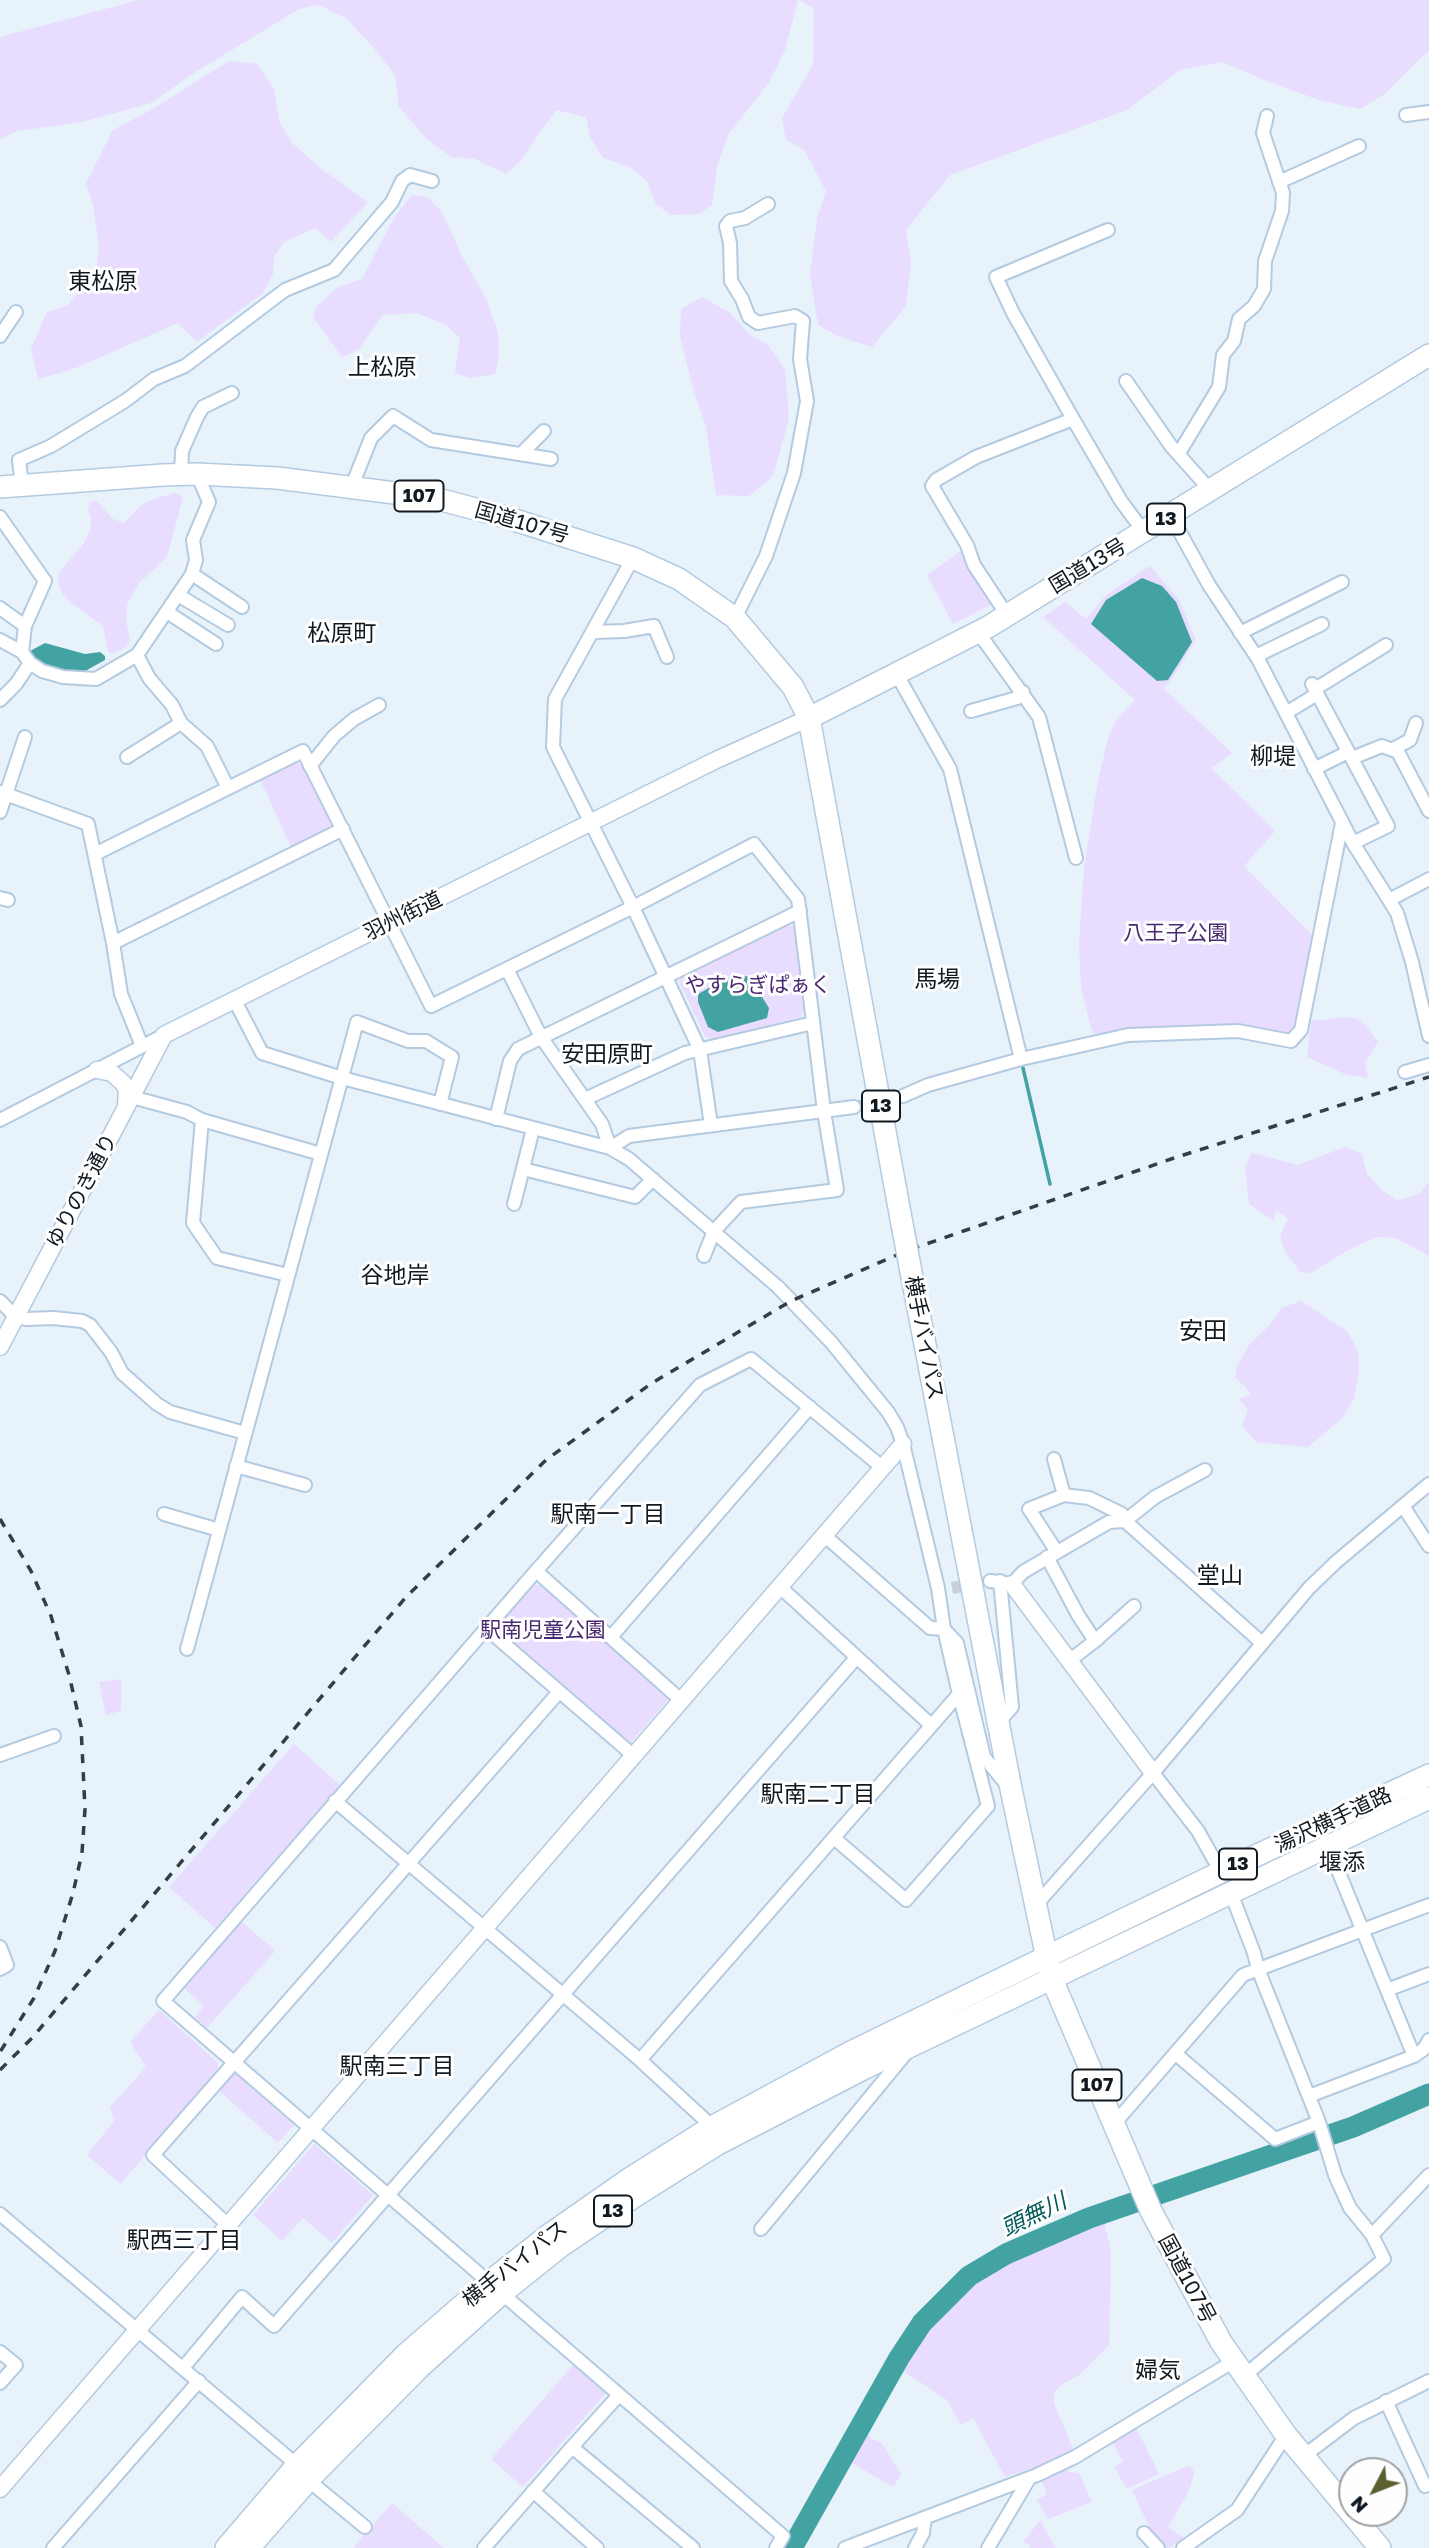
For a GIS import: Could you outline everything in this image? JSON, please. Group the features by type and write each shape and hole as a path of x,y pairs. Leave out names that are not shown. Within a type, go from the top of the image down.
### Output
{"highway":[{"name":"国道13号","path":"809,718 978,632 1171,516 1429,355"},
{"name":"国道107号","path":"0,487 189,474 277,478 434,498 529,524 634,558 680,579 735,618 793,687 809,718"},
{"name":"横手バイパス","path":"494,2288 716,2145 1051,1977 1011,1789 912,1277 809,718"},
{"name":"湯沢横手道路","path":"1047,1956 1429,1775"},
{"name":"湯沢横手道路","path":"1051,1977 1429,1798"},
{"name":"横手バイパス","path":"226,2548 302,2472 419,2367 494,2288 601,2197 710,2128 851,2052 1047,1956"},
{"name":"国道107号","path":"1051,1977 1147,2201 1239,2369 1286,2435 1305,2455 1377,2547"},
{"name":"横手バイパス","path":"249,2548 302,2472"}],"street":[{"path":"1406,115 1429,112"},
{"path":"1179,453 1219,387 1223,355 1234,341 1239,319 1254,306 1264,289 1265,261 1282,211 1283,193 1263,133 1267,116"},
{"path":"1279,183 1359,146"},
{"path":"22,486 19,460 51,446 125,401 154,379 185,366 285,290 334,270 392,202 402,181 410,176 432,181"},
{"path":"735,618 766,556 794,473 807,401 800,359 803,321 795,316 758,323 749,317 731,281 730,243 726,226 730,221 745,218 768,204"},
{"path":"1108,230 996,277 1013,313 1073,419 1121,501 1144,532"},
{"path":"0,336 16,312"},
{"path":"1126,380 1171,446 1211,491"},
{"path":"0,640 42,671 63,677 96,679 137,655 192,574 196,560 192,540 209,502 189,474 182,451 203,407 232,393"},
{"path":"352,486 372,439 393,416 431,440 551,458"},
{"path":"1007,615 974,565 967,545 932,486 936,480 976,457 1073,419"},
{"path":"521,454 544,430"},
{"path":"1171,516 1209,585 1256,656 1342,823 1397,913 1412,962 1429,1036"},
{"path":"0,517 45,581 25,626 26,658 16,684 0,700"},
{"path":"634,558 555,699 553,747 633,907 700,1050 711,1125"},
{"path":"192,574 242,607"},
{"path":"1240,632 1342,582"},
{"path":"178,595 228,625"},
{"path":"0,608 25,626"},
{"path":"167,612 216,644"},
{"path":"1256,656 1322,624"},
{"path":"594,632 654,626 667,657"},
{"path":"978,632 1039,717 1076,858"},
{"path":"1286,713 1315,689 1386,645"},
{"path":"137,655 149,678 172,705 181,723 207,746 228,788"},
{"path":"896,673 950,769 1021,1059"},
{"path":"1315,689 1388,826 1353,843"},
{"path":"971,711 1017,698 1023,692"},
{"path":"310,766 334,736 354,719 379,705"},
{"name":"羽州街道","path":"0,1120 390,922 809,718"},
{"path":"127,757 181,723"},
{"path":"1393,749 1410,740 1416,723"},
{"path":"0,813 3,793 25,737"},
{"path":"1314,769 1382,746 1393,749 1398,752 1429,811"},
{"path":"95,854 303,751 430,1006 507,970 754,844 798,899 824,1111 837,1190 741,1202 714,1231 704,1256"},
{"path":"3,793 88,824 121,994 142,1046"},
{"path":"903,1096 928,1084 1021,1059 1128,1035 1238,1031 1292,1041 1301,1030 1321,917 1342,823"},
{"path":"113,943 343,829"},
{"path":"1389,900 1429,879"},
{"path":"496,1119 510,1061 518,1049 800,911"},
{"path":"507,970 541,1037 602,1124 610,1148"},
{"path":"235,1001 262,1054 342,1078 610,1148 629,1159 779,1287 831,1342 888,1412 903,1444 938,1588 958,1694 988,1806 906,1900 834,1838"},
{"path":"187,1649 357,1021 408,1041 426,1041 452,1057 440,1104"},
{"path":"585,1099 685,1053 813,1023"},
{"name":"ゆりのき通り","path":"0,1347 164,1035"},
{"path":"1405,1072 1429,1065"},
{"path":"97,1070 112,1073 123,1083 129,1102 187,1112 202,1120 321,1154"},
{"path":"610,1148 629,1136 854,1107"},
{"path":"202,1120 193,1223 217,1258 288,1275"},
{"path":"514,1204 533,1129"},
{"path":"523,1169 635,1197 653,1179"},
{"path":"0,1301 16,1317 82,1321 90,1325 122,1373 157,1404 170,1412 245,1433"},
{"path":"776,2548 783,2536 163,2001 700,1385 751,1359 883,1468"},
{"path":"611,1637 810,1408"},
{"path":"2,2481 137,2330 903,1444"},
{"path":"1054,1459 1064,1495"},
{"path":"236,1466 305,1485"},
{"path":"1000,1582 1023,1572 1109,1522 1125,1521 1155,1497 1205,1470"},
{"path":"1035,1906 1153,1773 1309,1588 1429,1484"},
{"path":"1095,1641 1078,1615 1030,1509 1064,1495 1089,1498 1122,1514 1125,1521 1262,1643"},
{"path":"1404,1506 1429,1546"},
{"path":"164,1514 219,1530"},
{"path":"825,1535 930,1628 944,1629 957,1643 984,1757 1011,1789"},
{"path":"536,1571 682,1701"},
{"path":"998,1723 1012,1707 1000,1582"},
{"path":"1000,1582 1069,1661 1198,1830 1221,1872"},
{"path":"780,1587 931,1726"},
{"path":"938,1588 951,1588"},
{"path":"1069,1661 1134,1606"},
{"path":"487,1629 634,1756"},
{"path":"183,2368 242,2297 274,2326 856,1658"},
{"path":"228,2225 153,2155 559,1692"},
{"path":"640,2060 958,1694"},
{"path":"0,1755 54,1736"},
{"path":"335,1801 640,2060 704,2119 710,2128"},
{"path":"1328,1846 1414,2056"},
{"path":"845,2548 1029,2479 1076,2457 1239,2369 1384,2259 1372,2235 1350,2208 1335,2175 1309,2096 1231,1894"},
{"path":"1114,2124 1243,1975 1429,1905"},
{"path":"0,1947 7,1965 0,1969"},
{"path":"1387,1990 1429,1974"},
{"path":"1309,2096 1414,2056 1424,2049 1429,2040"},
{"path":"761,2229 915,2044"},
{"path":"1176,2054 1275,2139 1322,2132"},
{"path":"1372,2235 1429,2175"},
{"path":"0,2214 199,2381 365,2527"},
{"path":"0,2352 16,2365 0,2383"},
{"path":"53,2548 199,2381"},
{"path":"1305,2455 1354,2418 1429,2381"},
{"path":"491,2545 533,2491 619,2395"},
{"path":"1386,2401 1425,2486"},
{"path":"1183,2548 1237,2510 1286,2435"},
{"path":"572,2447 693,2548"},
{"path":"988,2548 1029,2479"},
{"path":"533,2491 597,2548"},
{"path":"915,2548 923,2533 925,2518"},
{"path":"1144,2533 1158,2548"}],"green space":[{"path":"139,0 798,0 785,50 770,81 728,135 717,167 712,205 699,214 671,215 656,204 647,181 628,166 603,158 590,137 586,117 556,110 520,161 506,174 475,159 451,157 426,138 399,107 395,75 373,47 346,18 319,5 299,9 194,73 151,103 82,122 18,131 0,139 0,37"},
{"path":"800,0 1429,0 1429,50 1385,94 1360,109 1319,100 1222,62 1180,70 1127,110 950,175 906,230 911,263 906,306 872,347 838,336 818,325 810,275 817,218 826,191 804,150 786,140 782,118 813,65 814,9"},
{"path":"229,61 257,64 274,89 279,121 293,144 321,169 368,202 331,242 316,228 284,242 274,257 273,274 263,293 197,342 178,323 76,368 38,379 31,349 47,312 68,305 96,272 99,247 93,204 86,183 113,130 151,110"},
{"path":"412,195 427,197 442,212 464,260 486,298 498,332 499,355 495,374 469,378 455,373 460,338 446,325 417,313 383,315 358,350 342,357 313,317 317,306 338,287 362,279 394,218"},
{"path":"702,297 730,313 749,334 768,345 785,370 789,419 773,476 749,496 716,495 706,427 680,336 681,309"},
{"path":"175,493 183,497 167,557 139,583 127,604 126,620 130,641 126,647 113,654 108,652 103,626 71,603 62,593 58,584 59,572 84,543 91,528 88,511 90,502 97,501 113,519 124,523 140,506"},
{"path":"961,551 967,568 992,604 953,624 927,575"},
{"name":"八王子公園","path":"1150,566 1179,600 1196,640 1163,688 1232,753 1211,768 1275,831 1244,866 1312,935 1298,1025 1291,1035 1095,1038 1090,1024 1081,987 1079,944 1084,868 1097,786 1108,738 1116,720 1135,700 1043,617 1065,602 1086,619 1106,595"},
{"path":"294,761 302,765 331,824 328,832 292,849 259,777"},
{"name":"やすらぎぱぁく","path":"787,924 794,927 804,1011 800,1017 714,1040 705,1036 679,982 681,976"},
{"path":"1348,1017 1362,1021 1378,1042 1365,1063 1368,1078 1347,1075 1307,1057 1311,1021"},
{"path":"1345,1147 1362,1154 1367,1174 1383,1191 1397,1200 1418,1195 1429,1182 1429,1256 1396,1238 1376,1237 1348,1250 1311,1273 1300,1272 1285,1251 1280,1236 1288,1218 1276,1211 1274,1221 1249,1204 1245,1168 1252,1153 1298,1165"},
{"path":"1301,1301 1347,1331 1358,1351 1359,1371 1354,1399 1342,1418 1308,1447 1256,1442 1242,1426 1248,1410 1239,1399 1251,1394 1235,1378 1237,1366 1249,1345 1269,1326 1281,1308"},
{"name":"駅南児童公園","path":"533,1585 542,1585 667,1693 667,1701 631,1742 623,1743 498,1635 498,1626"},
{"path":"121,1679 121,1711 106,1715 99,1682"},
{"path":"294,1744 340,1785 215,1928 169,1887"},
{"path":"240,1920 275,1951 207,2028 195,2017 204,2006 182,1986"},
{"path":"159,2010 217,2062 219,2071 120,2184 87,2155 114,2121 110,2107 146,2067 130,2042"},
{"path":"233,2071 294,2125 278,2143 217,2089"},
{"path":"314,2144 373,2195 332,2243 303,2218 282,2241 253,2215"},
{"path":"1104,2220 1111,2253 1109,2345 1079,2375 1060,2386 1054,2393 1054,2403 1073,2449 1039,2466 1005,2477 973,2418 961,2425 947,2400 900,2369 921,2333 990,2269 1020,2252 1094,2221"},
{"path":"574,2364 606,2393 523,2487 491,2459"},
{"path":"1135,2425 1159,2474 1127,2489 1114,2467 1123,2462 1112,2441"},
{"path":"865,2429 871,2439 881,2442 901,2474 893,2487 849,2461"},
{"path":"1187,2466 1192,2468 1194,2473 1189,2491 1168,2527 1184,2538 1169,2548 1164,2548 1154,2537 1132,2490"},
{"path":"1066,2467 1069,2472 1079,2473 1092,2502 1048,2519 1037,2500 1047,2494 1042,2482"},
{"path":"392,2503 444,2548 353,2548"},
{"path":"1041,2519 1056,2548 1030,2548 1031,2546 1023,2542"}],"water":[{"path":"1142,578 1162,586 1176,602 1192,642 1168,680 1157,681 1091,624 1106,600"},
{"path":"45,643 85,654 100,652 105,656 105,660 80,674 40,664 30,651"},
{"path":"749,976 769,1008 767,1018 718,1032 708,1027 698,1002 698,994 727,978"}],"waterway":[{"path":"1023,1068 1050,1184"},
{"name":"頭無川","path":"792,2548 899,2358 922,2323 969,2276 1006,2254 1089,2218 1353,2127 1429,2094"}],"tunnel":[{"path":"854,1107 903,1096"},
{"path":"952,1588 990,1581"}],"railway":[{"path":"0,2070 32,2038 406,1597 546,1460 652,1383 791,1301 906,1251 1174,1158 1429,1077"},
{"path":"0,1519 31,1571 51,1616 69,1675 81,1726 85,1809 82,1853 55,1951 34,1998 0,2052"}],"district":[{"name":"東松原","path":"103,282"},
{"name":"上松原","path":"382,368"},
{"name":"松原町","path":"342,634"},
{"name":"柳堤","path":"1273,757"},
{"name":"馬場","path":"937,980"},
{"name":"安田原町","path":"607,1055"},
{"name":"谷地岸","path":"395,1276"},
{"name":"安田","path":"1203,1331"},
{"name":"駅南一丁目","path":"608,1515"},
{"name":"堂山","path":"1220,1576"},
{"name":"駅南二丁目","path":"818,1795"},
{"name":"堰添","path":"1342,1863"},
{"name":"駅南三丁目","path":"397,2067"},
{"name":"駅西三丁目","path":"184,2241"},
{"name":"婦気","path":"1158,2371"}]}
